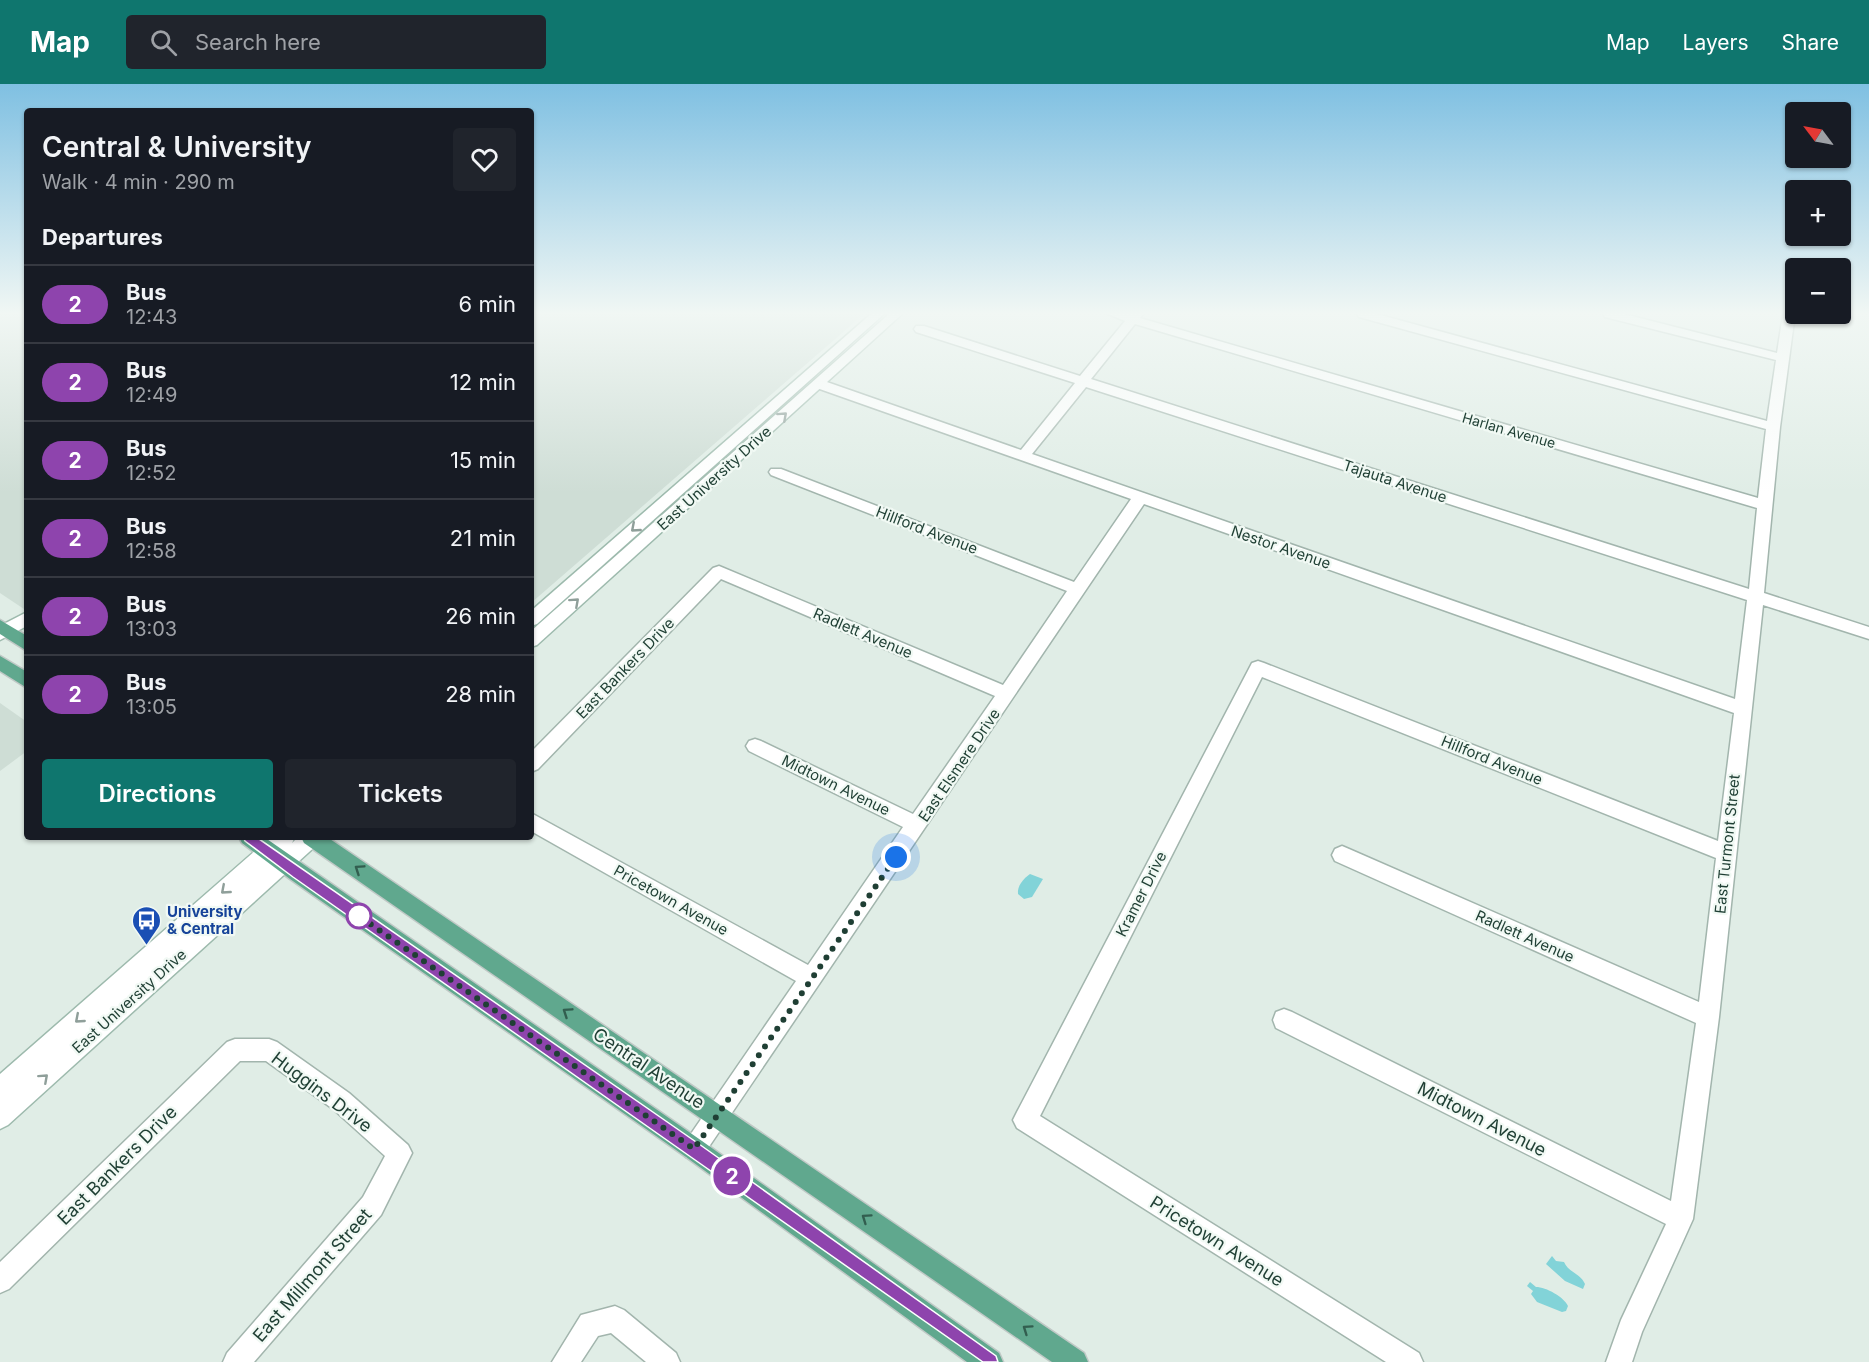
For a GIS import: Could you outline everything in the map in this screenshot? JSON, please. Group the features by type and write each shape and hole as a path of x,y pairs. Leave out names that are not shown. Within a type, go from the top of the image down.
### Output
{"main road":[{"path":"2,630 24,643"},
{"path":"0,662 24,679"},
{"path":"253,840 694,1149 990,1362"},
{"name":"Central Avenue","path":"315,840 1075,1362"}],"street":[{"name":"East University Drive","path":"534,638 819,374"},
{"name":"East University Drive","path":"534,617 821,374"},
{"name":"Tajauta Avenue","path":"1058,374 1869,633"},
{"path":"1024,456 1091,374"},
{"name":"Harlan Avenue","path":"1325,374 1765,505"},
{"path":"1579,374 1773,427"},
{"name":"East Turmont Street","path":"1620,1362 1629,1329 1681,1219 1708,1017 1773,427 1782,374"},
{"name":"Nestor Avenue","path":"812,381 1743,709"},
{"name":"Hillford Avenue","path":"776,472 1077,589"},
{"name":"East Elsmere Drive","path":"694,1149 1140,498"},
{"name":"Radlett Avenue","path":"719,572 1007,694"},
{"name":"East Bankers Drive","path":"534,761 719,572"},
{"path":"2,630 24,619"},
{"name":"Hillford Avenue","path":"1258,668 1726,853"},
{"name":"Kramer Drive","path":"1025,1120 1258,668"},
{"name":"Midtown Avenue","path":"755,746 917,825"},
{"name":"Pricetown Avenue","path":"534,822 812,979"},
{"name":"East University Drive","path":"0,1117 276,857 284,840"},
{"name":"East University Drive","path":"0,1089 276,857 306,840"},
{"name":"Radlett Avenue","path":"1342,855 1708,1017"},
{"name":"Midtown Avenue","path":"1284,1020 1681,1219"},
{"name":"East Bankers Drive","path":"0,1280 235,1050"},
{"name":"Huggins Drive","path":"235,1050 269,1050 341,1101 400,1153"},
{"name":"Pricetown Avenue","path":"1025,1120 1410,1362"},
{"name":"East Millmont Street","path":"236,1362 372,1206 400,1153"},
{"path":"565,1362 590,1324 615,1319 667,1362"}],"shaded area":[{"path":"0,374 24,374 24,609 0,593"},
{"path":"534,374 795,374 534,600"},
{"path":"0,703 24,720 24,753 0,771"}],"water":[{"path":"1030,874 1043,879 1032,897 1024,899 1018,894 1018,888"},
{"path":"1552,1256 1556,1261 1564,1262 1581,1278 1585,1284 1583,1289 1565,1281 1546,1264"},
{"path":"1530,1282 1536,1287 1559,1296 1568,1306 1566,1311 1562,1312 1537,1302 1531,1294 1533,1291 1527,1286"}],"bus line":[{"name":"2","path":"253,840 694,1149 989,1362"}],"place":[{"name":"University & Central","path":"146,946"}],"route":[{"path":"359,916 356,914 694,1149 896,857"}]}
